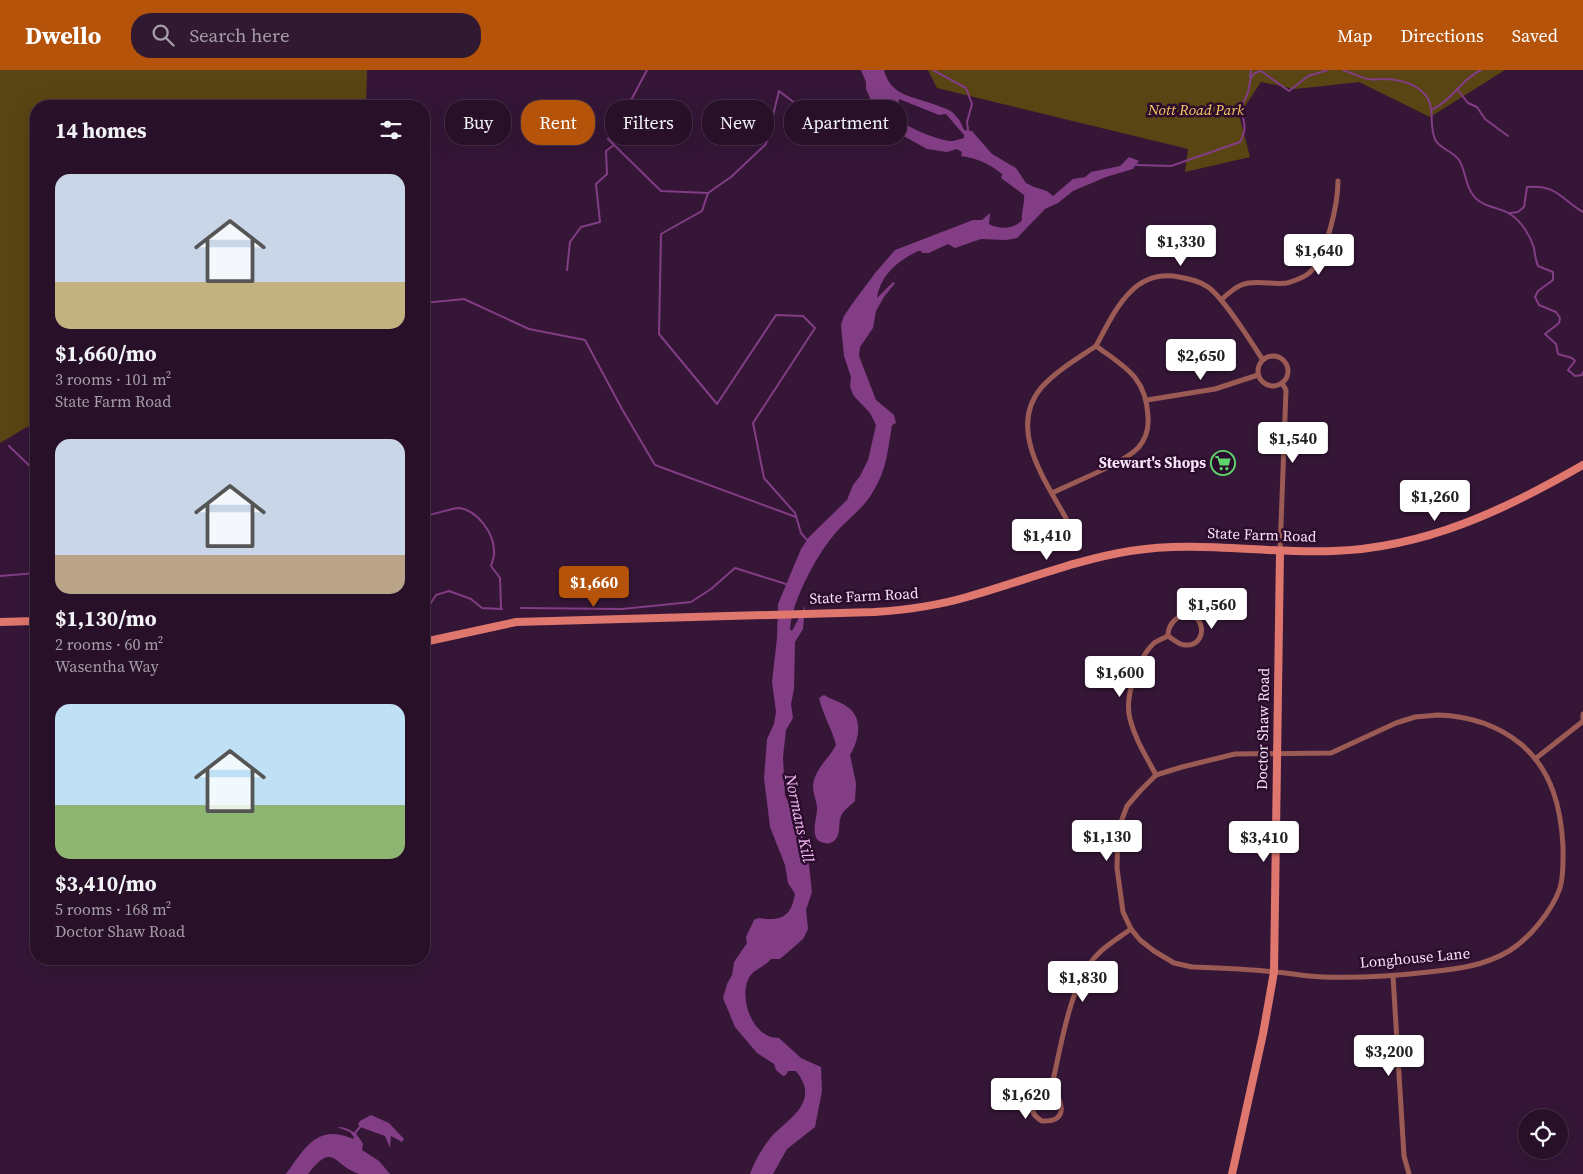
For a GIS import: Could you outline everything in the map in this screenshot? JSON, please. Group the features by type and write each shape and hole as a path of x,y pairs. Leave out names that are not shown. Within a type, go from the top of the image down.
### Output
{"main road":[{"name":"State Farm Road","path":"430,641 516,622 874,612 924,607 965,598 1102,556 1172,546 1332,551 1397,544 1450,530 1494,513 1583,465"},
{"name":"Doctor Shaw Road","path":"1232,1174 1263,1034 1274,972 1280,550"},
{"path":"0,622 30,621"}],"street":[{"path":"1221,300 1243,283 1253,281 1285,284 1309,273 1317,263 1335,214 1338,181"},
{"path":"1068,522 1030,446 1026,424 1031,403 1040,389 1057,372 1096,346 1120,304 1135,287 1150,279 1172,276 1192,280 1208,287 1221,300 1263,360"},
{"path":"1052,493 1122,459 1137,449 1146,438 1148,422 1147,400 1135,376 1096,346"},
{"path":"1267,357 1276,357 1284,362 1288,371 1282,383 1273,386 1264,383 1258,375 1258,367 1263,360 1267,357"},
{"path":"1147,400 1215,388 1258,375"},
{"path":"1280,550 1286,390 1282,383"},
{"path":"1185,614 1195,616 1202,624 1202,635 1193,644 1184,645 1168,636 1169,628 1173,622 1185,614"},
{"path":"1052,1085 1062,1104 1062,1109 1059,1116 1055,1119 1042,1121 1034,1114 1032,1106 1035,1098 1052,1085 1082,975 1097,955 1130,929 1120,897 1117,868 1118,830 1127,806 1156,775 1137,741 1129,716 1130,693 1134,676 1146,653 1155,642 1168,636"},
{"path":"1535,759 1582,722 1583,714"},
{"name":"Longhouse Lane","path":"1130,929 1154,951 1174,963 1192,967 1322,977 1394,976 1480,965 1516,946 1542,921 1560,888 1564,861 1562,821 1554,789 1535,759 1513,738 1494,727 1461,716 1415,717 1396,722 1331,753 1235,754 1156,775"},
{"path":"1394,976 1404,1156 1409,1174"}],"green space":[{"path":"0,70 367,70 366,100 30,100 30,426 0,443"},
{"name":"Nott Road Park","path":"928,70 1505,70 1430,117 1359,82 1295,89 1261,82 1239,115 1250,157 1185,172 1188,149 937,88"}],"shaded area":[{"path":"861,70 884,70 887,79 897,91 952,112 959,119 964,130 972,131 992,154 1016,168 1026,183 1047,191 1053,196 1073,179 1085,177 1091,172 1120,166 1129,157 1139,161 1133,169 1106,177 1073,191 1058,203 1045,209 1017,238 1006,240 981,239 955,248 948,244 929,253 918,251 897,264 882,282 877,298 893,282 895,283 876,311 873,328 860,347 859,356 876,400 894,415 896,423 892,425 886,458 878,482 871,495 833,536 816,561 801,589 790,629 792,631 805,606 803,629 795,642 794,689 791,704 793,718 786,730 783,757 785,795 802,832 809,865 812,892 806,910 808,929 803,939 780,959 771,959 752,973 746,989 747,1008 756,1026 770,1037 779,1038 801,1058 821,1067 822,1091 815,1127 787,1149 773,1174 750,1174 756,1160 771,1137 800,1108 805,1092 803,1082 796,1071 788,1071 783,1076 776,1070 774,1064 757,1053 735,1027 723,998 732,975 734,962 747,943 746,937 754,920 760,918 776,919 785,915 791,909 795,894 788,883 785,865 770,827 764,778 767,739 774,724 776,712 772,682 777,638 778,604 801,549 809,537 847,500 853,485 868,460 876,425 870,413 853,395 850,386 851,377 844,356 841,325 844,316 852,304 895,250 973,220 982,220 990,213 989,224 997,227 1011,227 1022,220 1024,195 1001,178 1002,174 993,167 972,158 961,156 962,152 957,149 947,152 927,149 907,138 907,125 948,141 964,138 964,135 946,114 939,115 907,102 907,100 871,100 866,89 866,82"},
{"path":"824,695 849,708 854,713 858,725 857,738 850,755 856,783 855,801 842,814 839,831 835,840 827,843 816,838 817,807 813,787 818,770 836,745 819,698"},
{"path":"371,1115 389,1123 404,1139 402,1142 391,1136 390,1148 385,1136 360,1127 358,1124 360,1121"},
{"path":"337,1127 346,1128 356,1134 363,1144 362,1150 379,1161 390,1174 359,1174 333,1158 328,1157 317,1164 308,1174 286,1174 306,1147 321,1136 330,1134 341,1135 353,1139 354,1137 350,1132"}],"waterway":[{"path":"647,70 629,104 617,133 608,139 661,191 708,193"},
{"path":"933,70 966,88 972,104 967,122 968,130"},
{"path":"1250,77 1251,70"},
{"path":"1137,165 1171,166 1240,142 1245,127 1242,105 1251,78 1257,72 1261,71 1289,91 1308,76 1328,70"},
{"path":"1343,70 1368,79 1407,83 1419,89 1425,95 1431,108 1432,128 1436,141 1459,160 1468,187 1473,195 1481,202 1506,212 1518,220 1530,238 1538,266 1553,272 1553,280 1538,291 1535,297 1539,305 1556,312 1560,318 1559,323 1545,334 1556,344 1558,354 1572,358 1575,361 1568,370 1575,376 1582,375 1583,372"},
{"path":"1433,109 1481,70"},
{"path":"1457,89 1468,103 1477,107 1485,119 1508,136"},
{"path":"791,100 779,91 766,144 731,177 708,193 702,211 661,234 659,334 717,404 776,315 803,316 815,328 753,423 764,478 795,513 801,533 807,540"},
{"path":"567,270 570,242 581,227 600,222 596,184 607,174 606,151 614,145"},
{"path":"1510,213 1518,212 1524,207 1527,187 1552,190 1583,212"},
{"path":"430,302 464,299 529,329 585,340 655,465 796,517"},
{"path":"9,446 30,466"},
{"path":"430,515 459,508 472,513 488,530 493,544 494,555 491,566 500,578 501,609"},
{"path":"521,608 622,609 691,602 711,589 735,568 786,584"},
{"path":"0,576 30,574"},
{"path":"430,604 436,595 449,591 471,599 482,608 502,609"},
{"path":"356,1136 355,1133 360,1127"}],"place":[{"name":"Stewart's Shops","path":"1223,463"}],"water label":[{"name":"Normans Kill","path":"800,818"}]}
